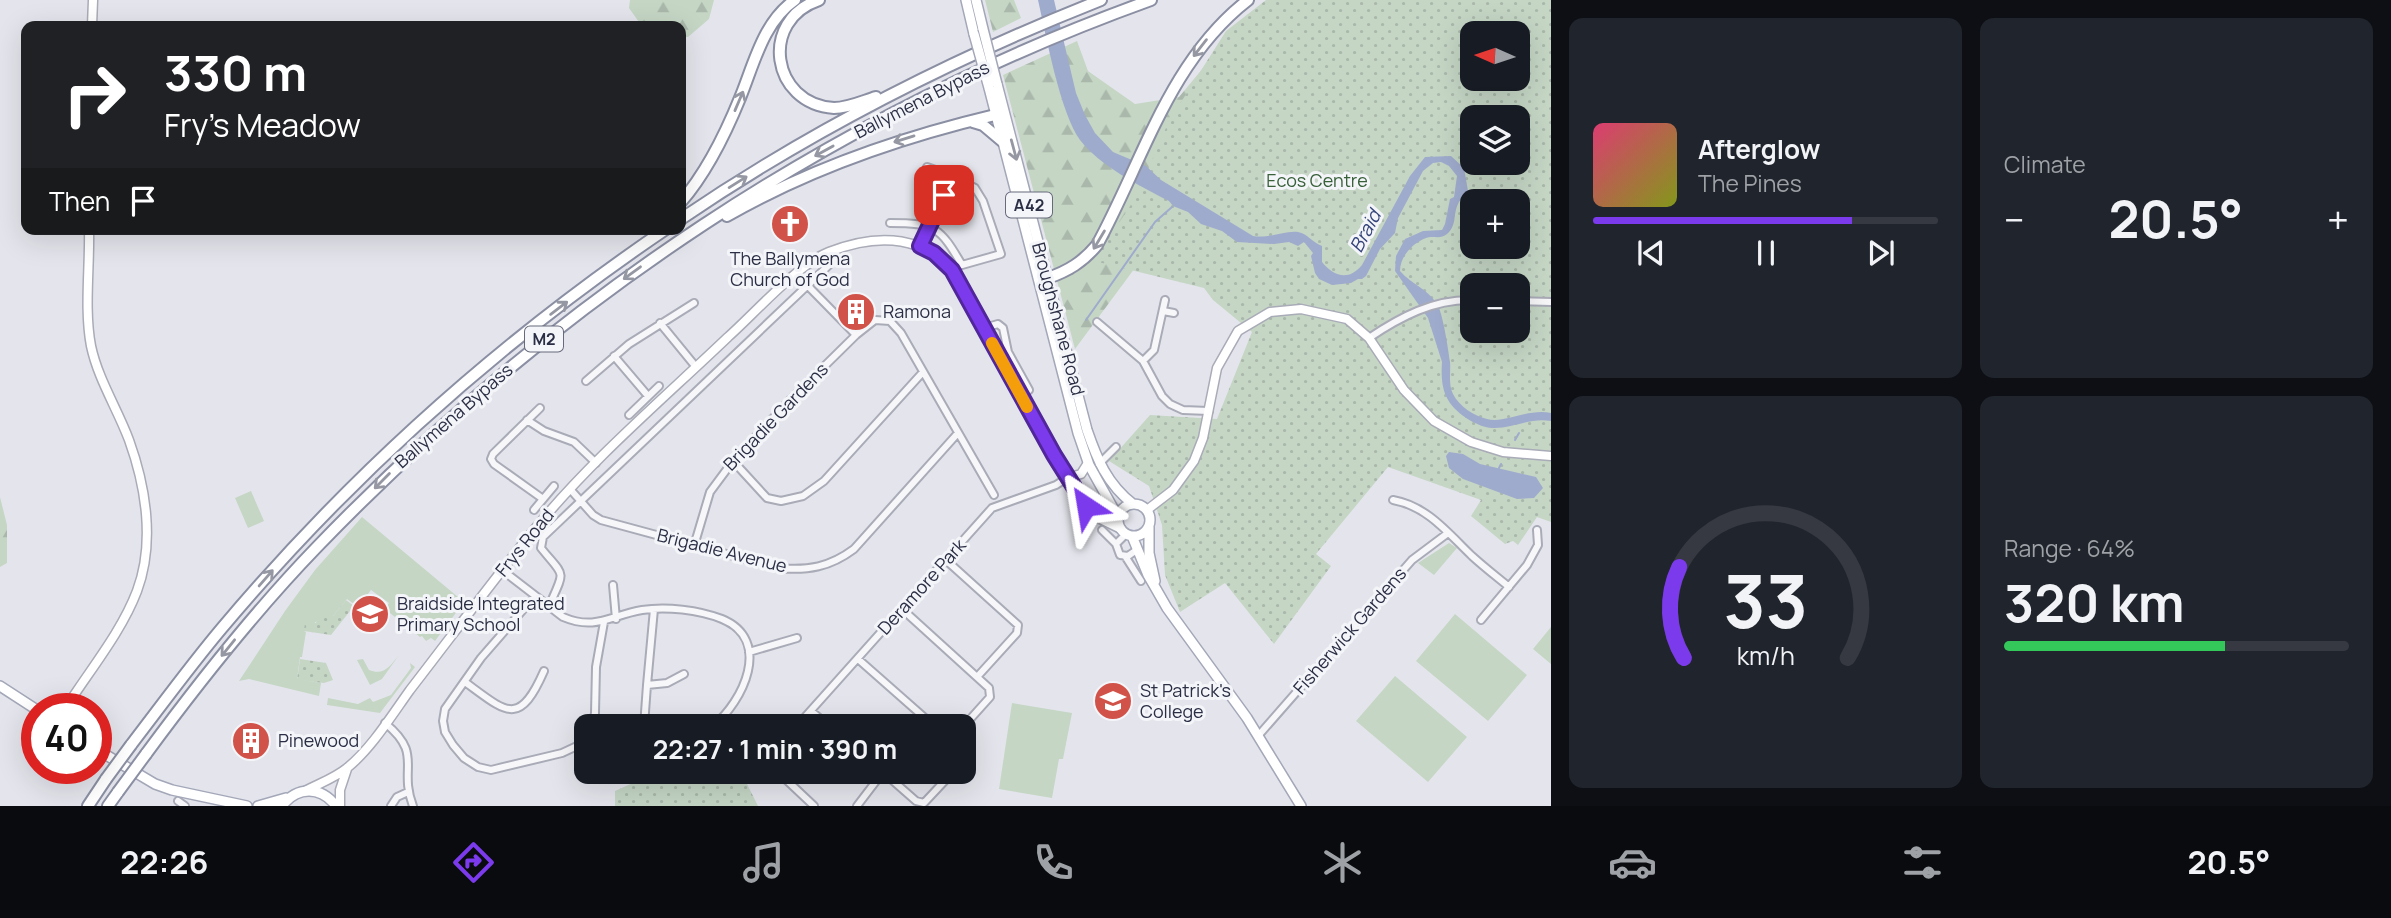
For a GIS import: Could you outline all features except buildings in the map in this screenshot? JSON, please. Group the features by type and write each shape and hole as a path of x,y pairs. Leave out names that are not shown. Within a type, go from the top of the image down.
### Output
{"highway":[{"path":"686,195 724,135 769,28 795,0"},
{"path":"819,0 803,7 794,15 781,37 780,62 790,86 800,96 821,106 842,107 921,80"},
{"name":"Ballymena Bypass","path":"686,216 815,136 921,80 1101,0"},
{"name":"Ballymena Bypass","path":"108,806 237,637 315,549 390,473 525,354 654,256 740,200 848,137 949,85 1038,44 1151,0"},
{"path":"1048,278 1084,261 1097,246 1184,69 1222,23 1248,0"},
{"path":"654,256 827,167 885,145 1000,114"},
{"path":"970,121 983,125 1002,141"},
{"path":"617,264 648,235"},
{"name":"Ballymena Bypass","path":"88,806 221,628 341,499 398,442 501,352 658,235"}],"main road":[{"name":"A42","path":"966,0 979,31"},
{"name":"Broughshane Road","path":"976,0 979,31 1000,114 1048,278 1087,430 1093,465 1133,503"},
{"name":"Broughshane Road","path":"1000,114 1002,141 1078,433 1123,527"},
{"path":"1035,271 1048,278"},
{"name":"A42","path":"1133,503 1141,505 1151,518 1149,553 1157,589"},
{"path":"1133,503 1123,508 1123,527 1142,534 1149,527"},
{"name":"A42","path":"1123,527 1138,549 1148,575 1178,626 1258,736 1301,806"},
{"path":"0,686 21,700"},
{"path":"112,758 155,784 221,803 247,806"},
{"path":"258,806 285,802 305,790 323,793 338,806"}],"street":[{"path":"92,21 93,0"},
{"path":"890,223 929,226 945,237 962,265 1001,254 983,201 975,188 927,167"},
{"path":"920,246 952,176"},
{"path":"75,693 118,627 137,590 147,539 142,488 130,444 103,381 90,339 89,235"},
{"name":"Frys Road","path":"338,806 347,769 502,570 570,489 803,268 829,252 880,241 899,240 934,253 952,270 1067,478 1089,510 1103,526 1123,527"},
{"name":"Frys Road","path":"549,606 561,574 557,565 541,548 541,542 580,501 829,265"},
{"path":"808,286 856,335"},
{"path":"1143,361 1154,350 1165,300"},
{"path":"1369,338 1418,310 1460,301"},
{"path":"1530,301 1551,302"},
{"path":"586,382 614,356 660,323 694,303"},
{"path":"1147,510 1173,490 1185,476 1200,447 1217,368 1238,331 1270,312 1301,309 1347,319 1369,338 1404,390 1434,421 1471,442 1503,452 1551,456"},
{"path":"1163,311 1174,313"},
{"name":"Brigadie Gardens","path":"694,546 710,492 733,461 856,335 874,320 892,322 903,335 993,495"},
{"path":"1097,322 1143,361 1162,396 1170,404 1183,410 1209,411"},
{"path":"660,323 696,368"},
{"path":"984,328 998,324 1003,328 1008,352 1029,390"},
{"path":"726,339 737,352"},
{"path":"614,356 648,396"},
{"path":"733,461 765,497 782,501 803,496 824,481 923,372"},
{"path":"629,415 659,386"},
{"path":"540,408 493,454 491,461 543,499"},
{"path":"527,420 543,431 574,442 596,463"},
{"name":"Brigadie Avenue","path":"570,489 598,519 778,568 798,570 822,567 840,559 854,548 958,433"},
{"path":"1067,478 1081,474 1115,447"},
{"name":"Deramore Park","path":"808,714 994,506 1056,485 1067,478"},
{"path":"534,510 554,486"},
{"path":"1393,500 1404,502 1426,513 1509,587"},
{"path":"1103,526 1116,544 1120,555 1125,556 1141,581"},
{"path":"1116,544 1123,527"},
{"path":"1481,620 1509,587 1538,545 1537,530"},
{"name":"Fisherwick Gardens","path":"1258,736 1412,559 1448,533"},
{"path":"1125,556 1138,549"},
{"path":"947,561 1018,625 1017,633 977,677"},
{"path":"502,570 569,620 604,622 654,609 675,610 723,620 735,627 750,652 749,667 743,688 724,714"},
{"path":"613,585 616,619"},
{"path":"535,596 494,642 445,709 443,725 455,748 475,766 491,770 562,754 574,747"},
{"path":"645,714 654,609"},
{"path":"902,609 989,687 991,695 974,714"},
{"path":"595,714 596,667 604,622"},
{"path":"750,652 797,638"},
{"path":"858,659 920,714"},
{"path":"465,682 500,707 516,708 528,703 544,671"},
{"path":"647,685 670,682 684,674"},
{"path":"811,711 815,714"},
{"path":"385,723 398,734 408,750 408,792 413,806"},
{"name":"Frys Road","path":"305,790 347,769"},
{"path":"791,784 814,806"},
{"path":"857,806 874,784"},
{"path":"897,784 922,805 928,802 943,784"},
{"path":"391,806 397,797 408,792"},
{"path":"178,802 185,806"}],"green space":[{"path":"630,0 714,0 709,19 688,37 686,21 638,21 629,8"},
{"path":"985,0 1014,0 1021,18 993,32"},
{"name":"Ecos Centre","path":"1266,0 1551,0 1551,522 1537,517 1518,545 1513,541 1505,544 1471,516 1481,500 1388,467 1316,554 1331,566 1274,644 1225,583 1180,612 1165,575 1162,525 1149,486 1109,461 1150,415 1217,419 1252,332 1213,300 1204,288 1094,261 1136,197 1169,121 1226,31"},
{"path":"1228,38 1166,226 1075,349 1003,75 1077,41 1088,71 1135,104 1179,97"},
{"path":"251,491 264,521 248,528 235,498"},
{"path":"0,497 7,525 7,563 0,567"},
{"path":"362,517 464,602 435,641 431,638 426,641 420,637 414,629 410,629 385,609 389,603 371,590 358,607 347,599 333,616 321,618 304,631 306,632 297,679 321,683 319,696 249,679 239,681 315,570"},
{"path":"1449,543 1457,548 1434,575 1418,563"},
{"path":"346,600 354,606 331,635 304,631 305,622 316,623 317,619 333,616"},
{"path":"1455,614 1527,675 1488,721 1416,661"},
{"path":"1551,627 1551,664 1533,649"},
{"path":"399,655 382,679 370,685 357,660 363,659 369,670 379,672 386,669"},
{"path":"300,659 326,663 333,680 324,683 297,680"},
{"path":"410,663 415,667 380,713 327,705 328,698 358,704 370,698 373,702 391,695 411,668"},
{"path":"1395,676 1467,737 1428,782 1356,721"},
{"path":"1012,703 1072,713 1063,759 1059,759 1052,798 999,789"},
{"path":"630,784 747,784 758,806 615,806 615,791"}],"water":[{"path":"1038,0 1054,0 1076,93 1095,133 1113,152 1146,166 1161,180 1253,236 1293,232 1305,235 1322,246 1322,262 1337,274 1347,275 1362,265 1410,176 1425,157 1451,156 1460,164 1460,175 1465,175 1468,189 1460,189 1460,201 1452,227 1444,236 1426,238 1416,243 1402,260 1400,271 1432,297 1439,308 1449,356 1451,386 1459,403 1472,413 1487,419 1542,412 1551,413 1551,421 1489,428 1471,421 1456,410 1446,397 1442,381 1442,362 1428,318 1395,271 1396,256 1405,239 1423,231 1442,230 1450,199 1454,197 1457,176 1449,166 1441,162 1433,163 1423,171 1398,218 1395,233 1380,249 1366,276 1351,283 1332,285 1319,279 1315,273 1311,256 1313,253 1304,242 1298,246 1289,242 1237,242 1222,231 1201,224 1188,212 1121,175 1098,158 1080,140 1073,127 1054,73"},
{"path":"1449,452 1463,454 1480,464 1536,477 1543,488 1534,498 1517,499 1463,479 1449,468 1446,456"}],"waterway":[{"path":"1086,320 1155,222 1172,207"},
{"path":"1515,440 1519,433"},
{"path":"1499,468 1501,464"}],"slow traffic":[{"path":"992,343 1027,407"}],"place":[{"name":"The Ballymena Church of God","path":"790,224"},
{"name":"Ramona","path":"856,312"},
{"name":"Braidside Integrated Primary School","path":"370,614"},
{"name":"St Patrick's College","path":"1113,701"},
{"name":"Pinewood","path":"251,741"}],"route":[{"path":"944,195 920,246 934,253 952,270 1067,478 1086,506"}],"water label":[{"name":"Braid","path":"1365,231"}]}
